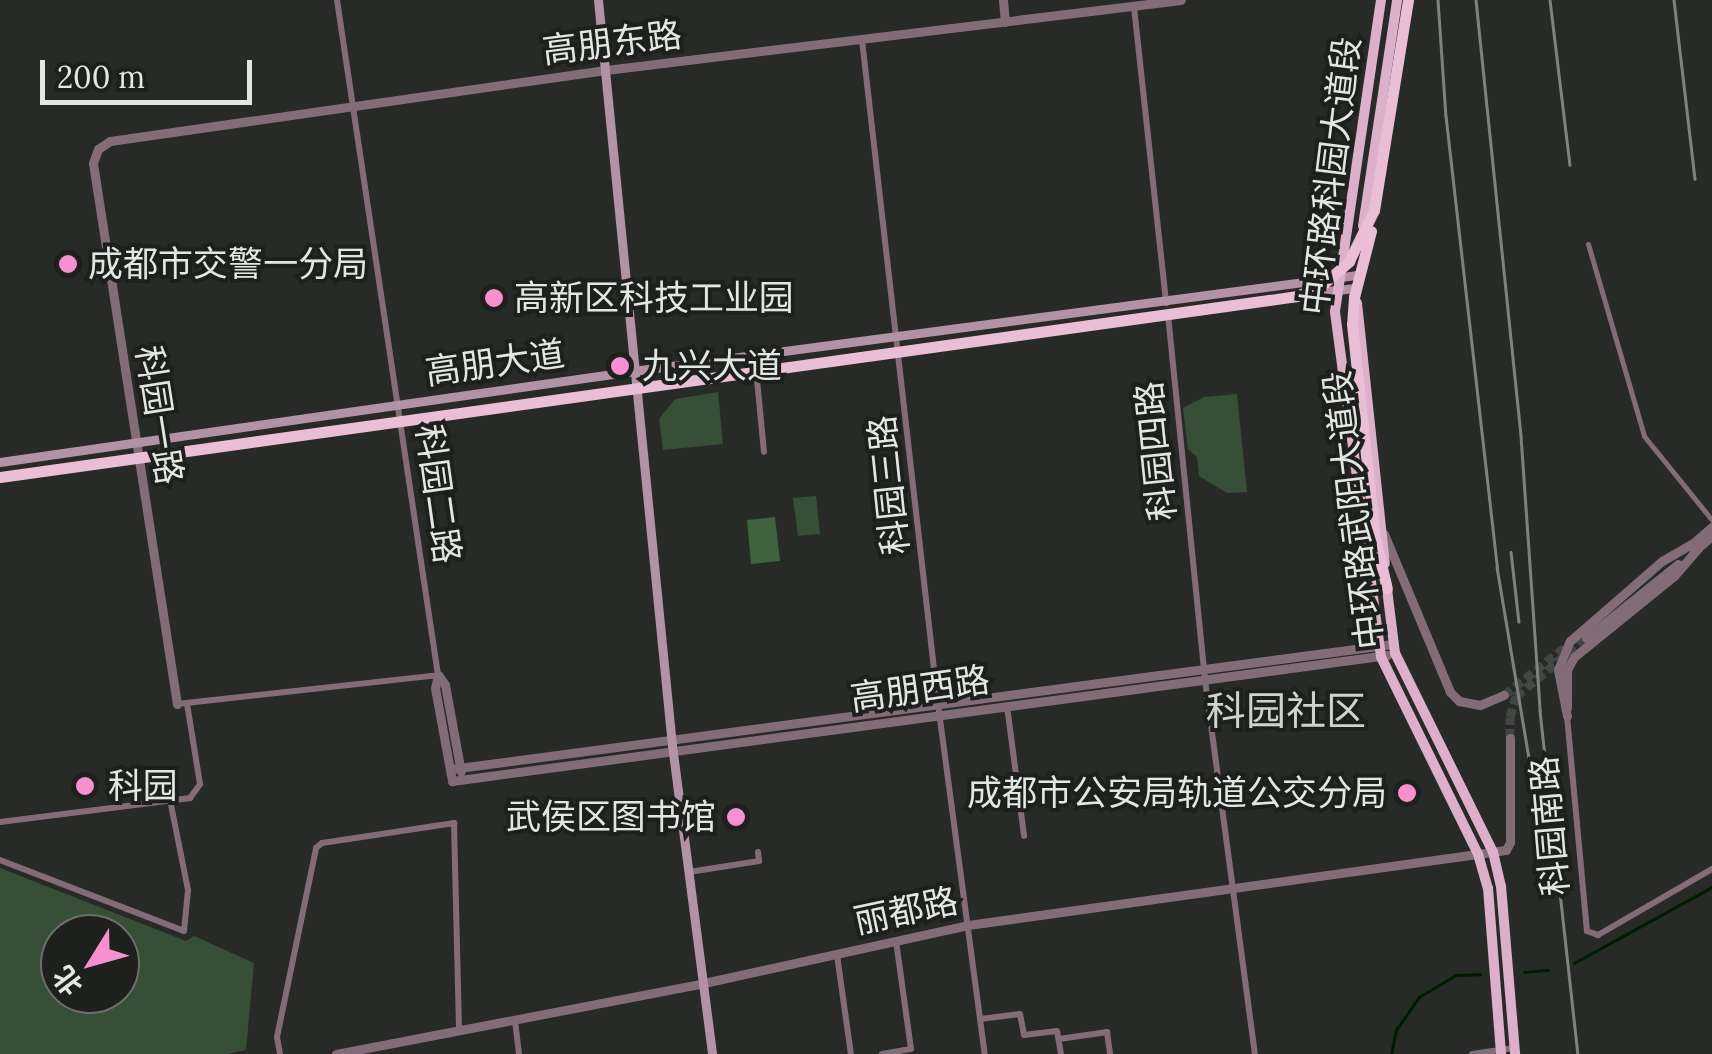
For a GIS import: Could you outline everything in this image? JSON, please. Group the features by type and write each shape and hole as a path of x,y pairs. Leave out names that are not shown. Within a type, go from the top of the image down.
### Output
{"highway":[{"path":"1387,589 1352,324 1408,0"},
{"path":"0,475 1297,296 1323,284 1349,261 1374,210"},
{"path":"606,394 646,393 812,369 899,343"}],"main road":[{"path":"598,0 673,752 712,1054"},
{"name":"中环路科园大道段","path":"1381,0 1335,312 1381,652"},
{"name":"中环路武阳大道段","path":"1379,534 1354,288 1397,0"},
{"name":"高朋大道","path":"0,462 136,448 401,410 634,371 899,343 1167,308 1340,283 1356,276"},
{"name":"高朋大道","path":"1340,283 1354,288"},
{"name":"高朋大道","path":"401,410 756,368 899,343"},
{"name":"高朋大道","path":"0,475 136,448"},
{"name":"中环路武阳大道段","path":"1387,589 1394,648 1493,852 1501,886 1514,1051"},
{"name":"中环路武阳大道段","path":"1381,652 1478,854 1488,888 1501,1052"}],"street":[{"name":"科园二路","path":"337,0 438,675"},
{"path":"1002,0 1005,22"},
{"name":"高朋东路","path":"110,141 606,70 1181,0"},
{"name":"科园四路","path":"1134,7 1204,675 1254,1054"},
{"name":"科园三路","path":"862,40 939,709 984,1054"},
{"name":"科园一路","path":"110,141 98,149 93,164 136,448 182,704"},
{"path":"1588,244 1644,436 1712,524 1696,546"},
{"path":"756,368 764,452"},
{"path":"1379,534 1450,692 1459,700 1480,706 1504,695"},
{"path":"1567,716 1558,670 1564,649 1712,536"},
{"path":"1567,716 1567,670 1585,636"},
{"name":"高朋西路","path":"1204,675 1006,705 939,709 673,752 457,780 456,768 1394,648"},
{"path":"0,822 190,798 200,784 182,704 438,675 445,686 456,768"},
{"path":"1006,705 1024,836"},
{"name":"科园南路","path":"1567,716 1587,931 1598,934 1712,869"},
{"path":"1493,852 1510,848 1510,738"},
{"path":"0,860 184,931 188,890 170,800"},
{"path":"280,1054 277,1036 316,848 322,843 454,823 459,1031"},
{"path":"689,872 733,861 759,861 758,852"},
{"name":"丽都路","path":"336,1054 704,983 968,924 1493,852"},
{"path":"882,1054 911,1049 896,941"},
{"path":"838,954 851,1054"},
{"path":"980,1020 1020,1014 1024,1035 1057,1031 1062,1054"},
{"path":"515,1021 519,1054"},
{"path":"1059,1039 1108,1032 1110,1054"},
{"path":"1472,1054 1514,1051"}],"green space":[{"path":"718,392 723,444 663,450 659,419 675,399"},
{"path":"1237,394 1247,492 1227,493 1199,476 1197,457 1188,449 1183,408 1204,397"},
{"path":"816,496 820,534 798,536 793,498"},
{"path":"775,517 780,561 751,564 747,520"},
{"path":"0,868 117,914 40,914 40,1014 140,1014 140,923 186,941 194,936 254,963 246,1050 227,1054 0,1054"}],"waterway":[{"path":"1574,963 1712,887"},
{"path":"1524,972 1548,970"},
{"path":"1391,1054 1396,1030 1419,997 1456,975 1480,974"}],"tunnel":[{"path":"1510,738 1516,696 1586,638"},
{"path":"1504,695 1569,644"}],"railway":[{"path":"1438,0 1446,116 1497,567 1539,818"},
{"path":"1476,0 1521,436 1540,711 1578,1054"},
{"path":"1550,0 1570,165"},
{"path":"1674,0 1695,179"},
{"path":"1511,552 1519,622"}],"place":[{"name":"成都市交警一分局","path":"68,264"},
{"name":"高新区科技工业园","path":"494,298"},
{"name":"九兴大道","path":"620,366"},
{"name":"科园","path":"85,786"},
{"name":"成都市公安局轨道公交分局","path":"1407,793"},
{"name":"武侯区图书馆","path":"736,817"}],"district":[{"name":"科园社区","path":"1286,711"}]}
